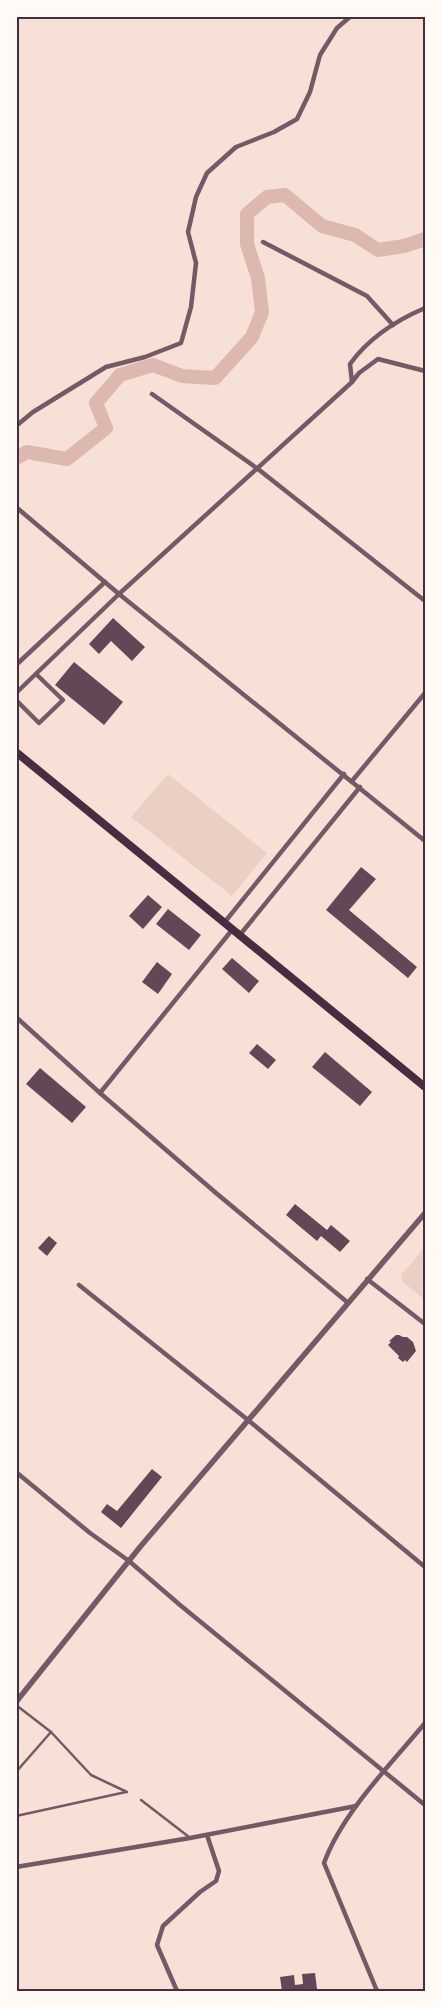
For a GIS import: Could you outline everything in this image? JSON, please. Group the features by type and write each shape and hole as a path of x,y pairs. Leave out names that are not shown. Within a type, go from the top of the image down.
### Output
{"main road":[{"path":"16,752 425,1087"}],"street":[{"path":"16,426 33,412 106,367 145,357 181,343 190,307 196,263 188,232 196,197 207,173 236,147 274,132 298,119 310,92 320,55 336,28 351,16"},
{"path":"263,242 367,296 393,325"},
{"path":"352,382 350,364 359,352 404,316 425,308"},
{"path":"16,692 119,594 352,382 359,373 378,359 425,371"},
{"path":"152,394 258,469 425,601"},
{"path":"16,507 119,594 425,841"},
{"path":"16,665 105,582"},
{"path":"16,700 39,723 63,700 36,674"},
{"path":"352,781 425,692"},
{"path":"224,923 344,774"},
{"path":"239,936 360,788"},
{"path":"100,1093 232,930"},
{"path":"16,1017 100,1093 347,1302"},
{"path":"16,1703 129,1561 347,1302 425,1213"},
{"path":"367,1279 425,1324"},
{"path":"79,1286 248,1420 425,1567"},
{"path":"16,1472 90,1533 129,1561 180,1605 425,1805"},
{"path":"377,1991 324,1863 328,1851 356,1806 425,1723"},
{"path":"16,1867 207,1835 356,1806"},
{"path":"177,1991 157,1945 163,1926 200,1892 216,1882 219,1871 207,1835"}],"lane":[{"path":"16,1703 51,1732 91,1775 127,1792 16,1816"},
{"path":"16,1772 51,1732"},
{"path":"140,1800 190,1838"}],"shaded area":[{"path":"168,774 267,853 232,896 131,817"},
{"path":"425,1247 425,1300 402,1281 401,1275"}],"building":[{"path":"113,618 145,647 132,661 111,641 99,654 89,644"},
{"path":"74,662 123,702 104,725 55,685"},
{"path":"361,867 376,879 349,910 417,967 408,978 326,910"},
{"path":"148,895 162,907 143,929 129,916"},
{"path":"168,909 201,935 189,950 156,924"},
{"path":"232,958 259,981 249,993 222,969"},
{"path":"157,962 172,974 158,994 142,982"},
{"path":"257,1044 276,1060 268,1069 249,1053"},
{"path":"325,1052 372,1092 360,1106 312,1067"},
{"path":"40,1068 86,1107 72,1123 26,1084"},
{"path":"295,1204 327,1230 331,1225 350,1241 340,1252 321,1236 317,1241 286,1215"},
{"path":"49,1236 57,1243 47,1256 38,1248"},
{"path":"396,1335 407,1337 413,1342 416,1351 407,1362 405,1360 403,1362 398,1358 399,1356 388,1345 391,1342 389,1341"},
{"path":"152,1469 162,1477 121,1528 101,1512 107,1504 117,1511"},
{"path":"315,1973 317,1989 310,1989 310,1991 282,1991 280,1977 294,1975 295,1985 303,1984 302,1974"}],"waterway":[{"path":"16,458 27,452 67,459 106,428 96,403 120,375 153,365 182,376 215,378 252,337 262,312 258,278 247,244 247,214 267,197 285,195 322,226 355,235 378,250 404,246 425,239"}]}
